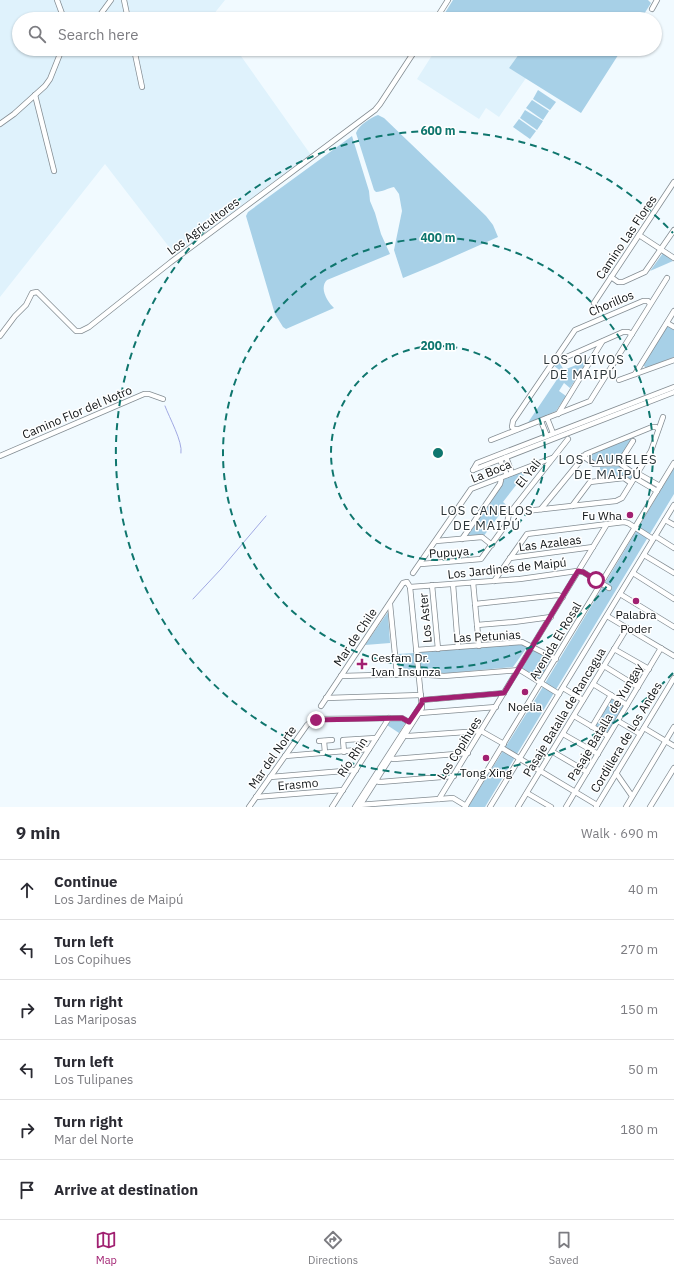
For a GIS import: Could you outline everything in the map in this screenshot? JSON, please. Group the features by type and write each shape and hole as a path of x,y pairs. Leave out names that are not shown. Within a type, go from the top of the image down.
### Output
{"street":[{"path":"57,0 61,12"},
{"path":"102,12 111,0"},
{"path":"124,0 127,12"},
{"path":"440,12 448,0"},
{"path":"652,9 657,0"},
{"path":"0,124 14,114 46,86 59,56"},
{"path":"136,56 142,86"},
{"name":"Los Agricultores","path":"0,336 15,316 26,305 34,292 37,292 76,331 81,331 89,327 171,262 375,110 411,56"},
{"path":"35,95 54,171"},
{"name":"Camino Las Flores","path":"594,302 674,182"},
{"path":"611,277 618,282 623,282 643,274 649,268 661,249 672,237 674,230"},
{"path":"639,235 674,258"},
{"path":"491,440 590,401 667,278"},
{"name":"Chorillos","path":"553,363 578,328 643,301 648,301 650,304"},
{"path":"635,374 674,311"},
{"path":"667,322 674,327"},
{"path":"518,429 514,429 512,426 513,421 553,363 626,332 632,334"},
{"path":"558,414 602,342"},
{"path":"619,380 674,360"},
{"path":"674,387 589,423 547,436 529,446 500,460 473,470 477,463 529,446 674,392"},
{"name":"Camino Flor del Notro","path":"0,456 144,394 149,394 163,399"},
{"path":"526,511 616,501 622,498 651,451 663,417"},
{"path":"547,418 553,434"},
{"path":"541,421 547,436"},
{"path":"541,509 583,456 588,452 652,427 656,427 658,429"},
{"name":"El Yali","path":"479,559 482,558 507,523 509,514 568,439"},
{"path":"619,464 633,441"},
{"path":"583,456 594,464 619,464 657,491"},
{"path":"506,457 512,473"},
{"name":"La Boca","path":"413,574 469,490 554,457"},
{"path":"500,460 506,475"},
{"name":"Avenida El Rosal","path":"465,806 542,683 674,463"},
{"path":"636,475 660,486"},
{"path":"462,539 500,484 500,478"},
{"path":"572,506 590,482 624,478 631,483"},
{"path":"490,807 674,505"},
{"path":"665,520 674,525"},
{"path":"494,581 527,534 625,522 674,548"},
{"name":"Los Copihues","path":"439,799 607,524"},
{"path":"436,541 482,537 492,545"},
{"name":"Las Azaleas","path":"510,558 593,547"},
{"path":"644,555 674,573"},
{"name":"Pupuya","path":"420,564 479,559"},
{"name":"Los Jardines de Maipú","path":"410,587 494,581 578,571 583,572 608,588"},
{"path":"633,574 673,596"},
{"name":"Mar de Chile","path":"321,706 404,584 407,582 410,587"},
{"path":"473,582 479,646"},
{"path":"453,584 458,647"},
{"name":"Los Aster","path":"432,585 438,649"},
{"path":"357,806 422,708 410,587"},
{"path":"620,594 674,626"},
{"path":"475,604 558,595 563,597"},
{"path":"390,604 397,675"},
{"path":"607,616 674,656"},
{"path":"477,625 551,617"},
{"name":"Pasaje Batalla de Rancagua","path":"518,807 553,752 627,628"},
{"name":"Las Petunias","path":"416,650 522,642 556,659"},
{"name":"Pasaje Batalla de Yungay","path":"566,807 661,648"},
{"path":"614,649 649,669"},
{"path":"604,666 638,687"},
{"path":"341,676 449,676 518,670 559,694"},
{"name":"Cordillera de Los Andes","path":"596,806 672,685 674,678"},
{"path":"593,684 627,705"},
{"path":"563,688 583,700"},
{"path":"422,702 504,693"},
{"path":"326,698 421,695"},
{"path":"592,727 611,695"},
{"path":"357,806 376,781 422,702"},
{"path":"420,713 496,707"},
{"path":"574,716 608,736"},
{"name":"Río Rhin","path":"332,807 389,718"},
{"name":"Mar del Norte","path":"249,807 308,724 314,720 402,718 409,722"},
{"path":"618,721 640,734"},
{"path":"626,807 674,727"},
{"path":"644,728 674,746"},
{"path":"403,735 481,731 520,759 596,806"},
{"path":"563,734 598,754"},
{"path":"344,752 342,740 376,738"},
{"path":"325,753 322,741 332,740"},
{"path":"285,756 369,750"},
{"path":"553,752 587,772"},
{"path":"390,758 394,759 468,753"},
{"path":"650,807 674,768"},
{"path":"270,776 356,770"},
{"path":"616,773 632,796"},
{"path":"376,781 380,782 454,776"},
{"name":"Erasmo","path":"256,797 343,790"},
{"path":"527,793 551,807"},
{"path":"357,806 454,798 465,806"}],"shaded area":[{"path":"0,0 225,0 215,12 12,12 12,56 241,56 311,155 176,256 105,164 0,297"},
{"path":"453,0 648,0 651,3 645,12 446,12"},
{"path":"432,56 518,56 509,68 526,78 499,117 486,108 479,119 417,79"},
{"path":"518,56 618,56 581,113 509,68"},
{"path":"538,90 556,102 550,110 533,99"},
{"path":"532,100 549,111 543,120 526,108"},
{"path":"525,110 543,121 537,130 520,118"},
{"path":"378,115 384,118 486,216 493,225 498,237 403,278 394,250 402,211 399,194 394,187 378,192 374,190 356,133 365,122"},
{"path":"519,119 536,131 530,139 513,127"},
{"path":"352,136 369,191 370,201 381,234 390,254 327,280 324,291 329,302 334,308 286,329 283,327 275,314 246,216 248,212"},
{"path":"663,253 673,261 650,271"},
{"path":"667,325 674,329 674,357 646,368 643,365"},
{"path":"588,360 570,388 564,383 559,391 566,396 556,411 527,424 562,372 553,365 559,362 564,370"},
{"path":"631,438 632,440 619,460 595,461 590,458 590,454"},
{"path":"619,466 633,475 630,480 600,479 600,467"},
{"path":"674,468 674,494 485,807 468,807 541,690"},
{"path":"522,471 524,475 503,502 511,509 509,510 499,507 498,512 500,514 483,537 468,537 467,536 505,478"},
{"path":"388,612 390,643 365,645"},
{"path":"522,644 528,646 513,667 439,674 418,671 417,651"},
{"path":"533,649 551,660 540,680 522,669"},
{"path":"414,653 415,671 398,672 397,654"},
{"path":"611,696 624,704 625,707 608,734 594,726"},
{"path":"400,720 406,722 399,733 387,725 391,721"}],"waterway":[{"path":"165,406 178,436 181,453"},
{"path":"193,599 221,569 266,516"}],"place":[{"name":"Fu Wha","path":"630,515"},
{"name":"Palabra Poder","path":"636,601"},
{"name":"Cesfam Dr. Ivan Insunza","path":"362,664"},
{"name":"Noelia","path":"525,692"},
{"name":"Tong Xing","path":"486,758"}],"district":[{"name":"LOS OLIVOS DE MAIPÚ","path":"584,366"},
{"name":"LOS LAURELES DE MAIPÚ","path":"608,466"},
{"name":"LOS CANELOS DE MAIPÚ","path":"487,518"}],"route":[{"path":"316,720 402,718 409,722 422,703 422,700 504,693 578,571 583,572 596,580"}]}
